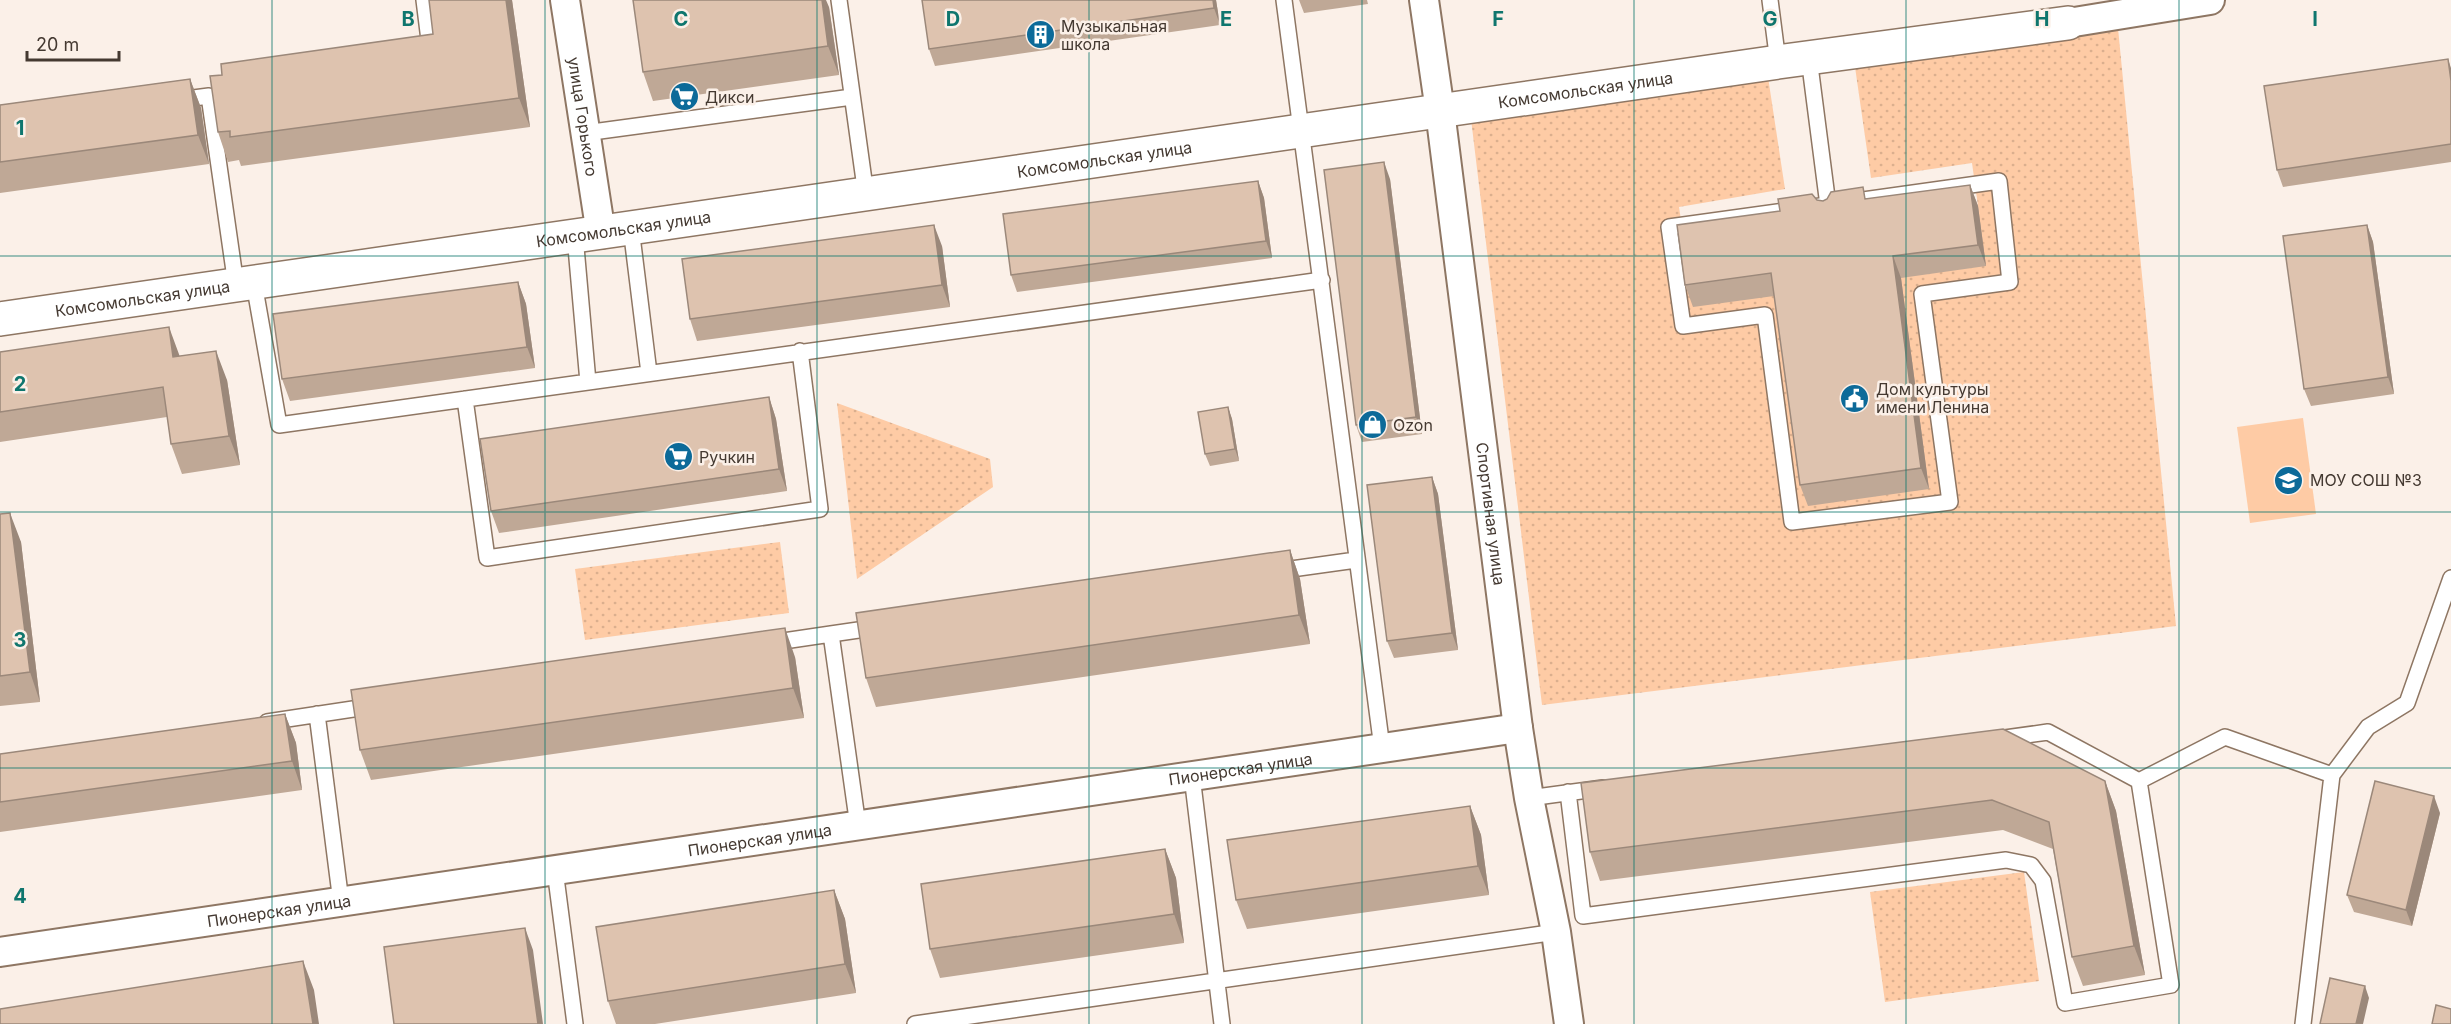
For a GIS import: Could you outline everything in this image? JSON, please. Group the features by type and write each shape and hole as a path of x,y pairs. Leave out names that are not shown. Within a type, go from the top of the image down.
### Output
{"street":[{"name":"улица Горького","path":"565,0 602,233"},
{"name":"Спортивная улица","path":"1424,0 1518,728 1529,798 1556,932 1569,1024"},
{"name":"Комсомольская улица","path":"0,319 1794,60 2068,23 2210,0"},
{"name":"Пионерская улица","path":"0,952 1518,728"}],"lane":[{"path":"407,51 430,48 424,0"},
{"path":"839,0 866,195"},
{"path":"1284,0 1382,748"},
{"path":"1770,0 1794,60 1828,209"},
{"path":"162,102 209,89 245,284 279,425 1322,279"},
{"path":"585,133 852,97"},
{"path":"1998,181 2010,282 1922,294 1950,502 1792,522 1765,315 1683,326 1669,227 1828,209 1998,181"},
{"path":"602,233 649,373"},
{"path":"588,382 602,233"},
{"path":"465,399 487,558 820,509 800,351"},
{"path":"1263,573 1356,560"},
{"path":"2303,1024 2332,775 2368,727 2407,703 2451,578"},
{"path":"749,647 889,626"},
{"path":"831,634 858,826"},
{"path":"250,725 387,704"},
{"path":"317,714 341,902"},
{"path":"1978,741 2048,732 2139,781"},
{"path":"2139,781 2225,737 2332,775"},
{"path":"1192,776 1222,1024"},
{"path":"1568,792 1583,916 2006,860 2031,865 2043,881 2065,1003 2171,985 2139,781"},
{"path":"1529,798 1615,787"},
{"path":"555,870 575,1024"},
{"path":"915,1024 1556,932"}],"shaded area":[{"path":"2118,28 2176,626 1542,705 1471,119 1768,77 1785,189 1679,207 1685,246 1978,206 1972,163 1871,178 1855,67"},
{"path":"837,403 990,459 993,487 857,579"},
{"path":"2303,418 2316,514 2250,523 2237,427"},
{"path":"780,542 789,613 585,640 575,569"},
{"path":"2024,872 2039,981 1885,1002 1870,892"}],"building":[{"path":"429,0 506,0 519,98 230,137 230,131 218,132 210,76 222,75 221,64 433,34"},
{"path":"633,0 822,0 828,46 643,72"},
{"path":"922,0 1213,0 1214,8 929,49"},
{"path":"2448,59 2451,81 2451,144 2277,170 2264,86"},
{"path":"190,79 198,135 0,162 0,105"},
{"path":"1384,162 1416,417 1356,425 1324,170"},
{"path":"1258,181 1266,241 1011,275 1003,214"},
{"name":"Дом культуры имени Ленина","path":"1970,185 1978,245 1893,256 1921,468 1800,485 1771,273 1685,285 1677,225 1780,211 1778,199 1812,194 1817,200 1823,201 1831,192 1863,187 1865,199"},
{"path":"934,225 942,285 690,319 682,259"},
{"path":"2367,225 2388,377 2304,389 2283,236"},
{"path":"518,282 527,347 282,379 273,314"},
{"path":"169,327 173,357 216,351 229,436 171,444 163,387 0,412 0,352"},
{"path":"769,397 779,469 491,511 480,439"},
{"path":"1228,407 1235,449 1205,454 1198,412"},
{"path":"1432,477 1452,633 1387,641 1367,485"},
{"path":"10,513 30,672 0,676 0,514"},
{"path":"1290,550 1299,615 866,678 856,613"},
{"path":"785,628 793,688 360,750 351,690"},
{"path":"285,714 292,761 0,802 0,754"},
{"path":"2003,729 2105,781 2134,946 2072,957 2049,822 1992,800 1590,852 1581,783"},
{"path":"2375,781 2434,796 2406,910 2347,895"},
{"path":"1470,806 1478,866 1236,900 1227,840"},
{"path":"1165,849 1174,914 930,949 921,884"},
{"path":"834,890 845,964 608,1001 596,927"},
{"path":"525,928 538,1024 394,1024 384,947"},
{"path":"303,961 313,1024 0,1024 0,1009"},
{"path":"2330,978 2365,986 2356,1024 2320,1024"},
{"path":"2436,1005 2451,1009 2451,1024 2432,1024"}],"place":[{"name":"Музыкальная школа","path":"1040,35"},
{"name":"Дикси","path":"684,97"},
{"name":"Дом культуры имени Ленина","path":"1855,398"},
{"name":"Ozon","path":"1372,425"},
{"name":"Ручкин","path":"678,457"},
{"name":"МОУ СОШ №3","path":"2289,480"}]}
